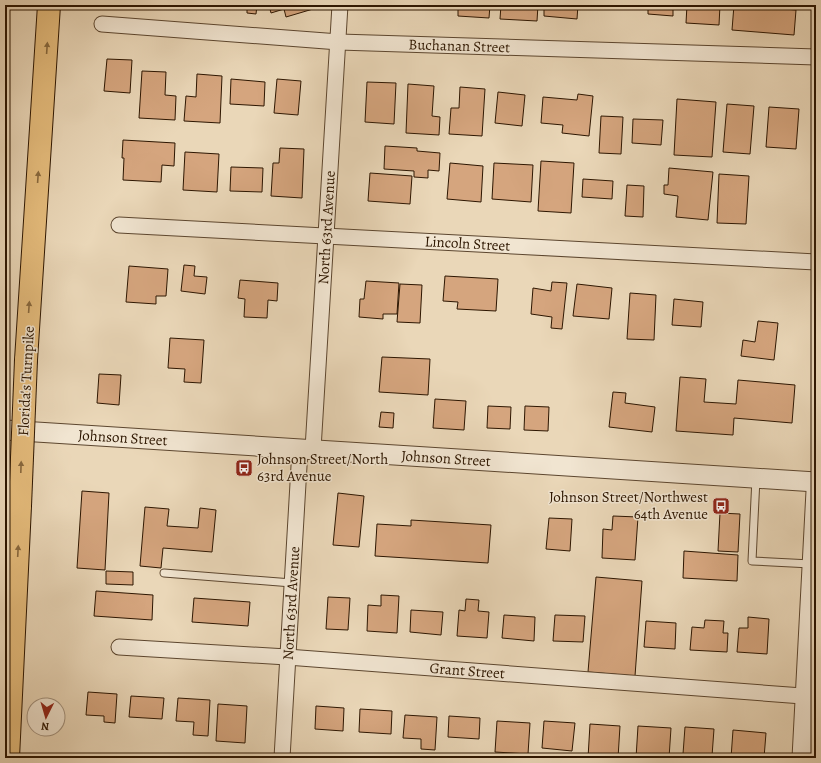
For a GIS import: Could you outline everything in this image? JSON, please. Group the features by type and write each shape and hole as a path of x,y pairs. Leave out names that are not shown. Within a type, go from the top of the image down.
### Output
{"highway":[{"name":"Florida's Turnpike","path":"8,758 26,360 49,5"}],"street":[{"name":"North 63rd Avenue","path":"282,758 292,583 307,449 327,236 340,5"},
{"name":"Buchanan Street","path":"102,24 339,42 816,57"},
{"name":"Lincoln Street","path":"118,225 816,262"},
{"name":"Johnson Street","path":"5,430 816,482"},
{"path":"802,758 811,697 812,564 816,491"},
{"name":"Grant Street","path":"119,647 287,657 811,697"}],"lane":[{"path":"756,478 752,561 812,564"},
{"path":"164,573 292,583"}],"building":[{"path":"247,5 257,5 256,14 247,13"},
{"path":"269,5 312,5 313,9 286,17 284,9 271,13"},
{"path":"423,5 445,5 445,8"},
{"path":"458,5 490,5 489,18 458,16"},
{"path":"501,5 538,5 537,21 500,19"},
{"path":"544,5 578,5 577,19 544,16"},
{"path":"648,5 673,5 673,16 648,14"},
{"path":"687,5 720,5 719,25 686,23"},
{"path":"734,5 796,10 794,35 732,30"},
{"path":"107,59 132,60 130,93 104,91"},
{"path":"142,71 166,72 165,95 176,96 175,120 139,118"},
{"path":"197,74 222,76 220,123 184,121 186,96 196,97"},
{"path":"231,79 265,82 264,106 230,104"},
{"path":"277,79 301,81 298,115 274,113"},
{"path":"367,82 396,83 394,124 365,122"},
{"path":"408,84 434,86 432,116 440,117 439,135 406,133"},
{"path":"460,87 485,89 482,136 449,134 451,108 459,108"},
{"path":"498,92 525,95 522,126 495,123"},
{"path":"578,94 593,96 589,136 562,133 563,125 541,123 543,97 577,100"},
{"path":"677,99 716,102 712,157 674,155"},
{"path":"727,104 754,106 750,154 723,152"},
{"path":"769,107 799,109 796,149 766,147"},
{"path":"601,116 623,117 621,154 599,153"},
{"path":"633,119 663,120 661,145 632,143"},
{"path":"123,140 175,143 174,166 162,165 161,182 123,180"},
{"path":"385,146 417,148 417,151 440,153 439,171 428,170 428,178 414,177 414,171 384,169"},
{"path":"280,148 304,149 302,198 271,196 273,163 279,163"},
{"path":"185,152 219,154 217,192 183,190"},
{"path":"541,161 574,163 571,213 538,211"},
{"path":"450,163 483,166 481,202 447,199"},
{"path":"494,163 533,165 531,202 492,199"},
{"path":"231,167 263,168 262,192 230,191"},
{"path":"669,168 713,172 708,220 676,217 678,196 664,194 664,185 668,185"},
{"path":"370,173 412,176 410,204 368,201"},
{"path":"719,174 749,176 746,224 717,223"},
{"path":"583,179 613,181 612,199 582,197"},
{"path":"627,185 644,186 643,217 625,216"},
{"path":"184,265 195,266 194,276 207,277 205,294 181,291"},
{"path":"129,266 168,269 166,296 156,296 156,304 126,302"},
{"path":"445,276 498,279 496,311 457,309 458,302 443,301"},
{"path":"240,280 278,283 277,301 268,300 267,318 244,317 245,299 238,298"},
{"path":"366,281 399,283 397,314 383,314 383,319 359,317 360,299 364,299"},
{"path":"552,282 567,283 562,329 551,328 552,317 531,314 533,288 551,291"},
{"path":"400,284 422,285 420,323 397,322"},
{"path":"577,284 612,288 609,319 573,316"},
{"path":"630,293 656,295 654,340 627,339"},
{"path":"674,299 703,302 701,327 672,325"},
{"path":"758,321 778,323 774,360 741,356 743,340 755,342"},
{"path":"170,338 204,340 201,383 184,382 185,369 168,368"},
{"path":"382,357 430,359 428,395 379,392"},
{"path":"99,374 121,375 119,405 97,403"},
{"path":"680,377 706,379 704,402 736,404 738,380 795,385 792,423 734,418 733,435 676,431"},
{"path":"613,392 626,393 625,403 655,407 652,432 609,427"},
{"path":"435,399 466,401 464,430 433,428"},
{"path":"488,406 511,407 510,429 487,428"},
{"path":"525,406 549,407 548,431 524,430"},
{"path":"381,412 394,413 393,428 379,427"},
{"path":"82,491 109,493 105,570 77,568"},
{"path":"338,493 364,496 359,547 333,545"},
{"path":"145,507 169,509 167,526 198,528 200,508 216,510 212,552 163,548 161,568 140,566"},
{"path":"720,513 740,514 738,552 718,551"},
{"path":"613,516 638,517 635,560 602,558 603,529 612,530"},
{"path":"549,518 572,519 570,551 546,549"},
{"path":"411,520 491,525 488,563 375,556 377,524 411,526"},
{"path":"684,551 738,555 737,581 683,578"},
{"path":"106,571 133,572 133,585 106,584"},
{"path":"596,577 642,581 635,676 588,672"},
{"path":"96,591 153,595 152,620 94,616"},
{"path":"381,595 399,596 397,633 367,631 368,605 381,606"},
{"path":"328,597 350,598 348,630 326,629"},
{"path":"194,598 250,602 248,626 192,622"},
{"path":"466,599 479,600 478,611 489,612 487,638 457,636 459,610 465,611"},
{"path":"411,610 443,612 441,635 410,632"},
{"path":"504,615 535,617 534,641 502,638"},
{"path":"555,615 585,616 583,642 553,641"},
{"path":"748,617 769,619 767,654 737,652 739,628 748,628"},
{"path":"705,620 724,621 723,633 728,633 727,652 690,650 692,627 704,628"},
{"path":"646,621 676,623 675,649 644,647"},
{"path":"88,692 117,694 115,723 104,722 104,716 86,715"},
{"path":"131,696 164,698 162,719 129,717"},
{"path":"178,698 210,700 208,736 193,735 194,722 176,721"},
{"path":"218,704 247,706 245,743 216,741"},
{"path":"316,706 344,708 343,731 315,729"},
{"path":"360,709 392,711 391,734 359,732"},
{"path":"405,715 437,717 435,750 421,749 421,739 403,738"},
{"path":"449,716 480,718 479,739 448,737"},
{"path":"497,721 530,723 528,754 495,752"},
{"path":"544,721 575,723 572,751 542,748"},
{"path":"590,724 620,726 618,758 588,758"},
{"path":"638,726 671,728 669,758 636,758"},
{"path":"685,727 714,729 712,756 683,754"},
{"path":"733,730 766,733 764,758 731,758"}],"place":[{"name":"Johnson Street/North 63rd Avenue","path":"244,468"},
{"name":"Johnson Street/Northwest 64th Avenue","path":"721,506"}]}
